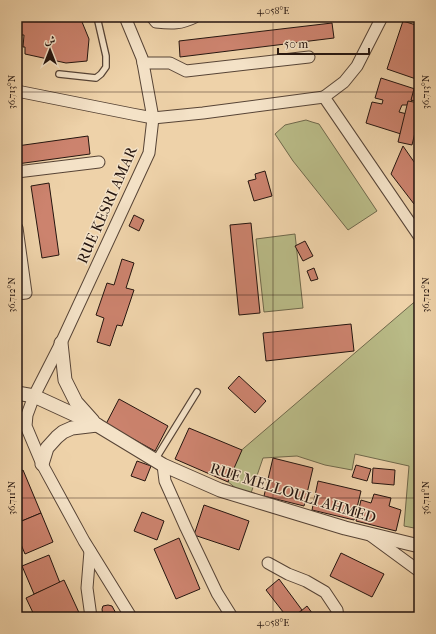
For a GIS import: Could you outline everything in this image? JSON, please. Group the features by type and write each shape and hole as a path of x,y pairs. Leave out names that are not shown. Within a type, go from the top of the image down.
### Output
{"street":[{"name":"RUE KESRI AMAR","path":"125,17 142,58 153,118 149,153 61,343 34,396 27,415 26,426 42,464 90,551 131,617"},
{"path":"152,17 156,22 177,23 186,22 195,17"},
{"path":"17,91 153,118 324,97 344,82 357,66 382,17"},
{"path":"143,63 170,63 186,71 309,58"},
{"path":"324,97 419,236"},
{"path":"17,172 99,162"},
{"path":"17,228 26,293 17,294"},
{"path":"61,343 65,380 76,402 97,425"},
{"name":"RUE MELLOULI AHMED","path":"17,393 34,396 97,425 159,463 220,490 345,528 419,546"},
{"path":"42,464 47,448 63,432 72,428 97,425"},
{"path":"159,463 165,481 186,528 217,593 232,617"},
{"path":"366,532 419,571"},
{"path":"90,551 87,588 91,617"},
{"path":"268,563 325,592 338,610 338,617"}],"lane":[{"path":"59,74 96,78 102,74 106,67 106,56 97,17"},
{"path":"159,463 197,392"}],"green space":[{"path":"306,120 319,124 377,211 348,230 293,161 275,134 285,125"},
{"path":"295,234 303,308 264,312 256,239"},
{"path":"419,298 419,529 404,526 409,466 355,454 352,470 325,465 297,456 263,458 249,499 216,472"}],"building":[{"path":"22,17 80,17 89,39 87,61 66,63 25,54 25,47 23,47 24,35 18,35 20,20"},
{"path":"403,21 419,26 419,80 387,69"},
{"path":"332,23 334,38 180,57 179,41"},
{"path":"381,78 415,89 410,105 402,105 399,112 407,114 401,134 366,123 372,102 382,104 383,100 375,98"},
{"path":"415,85 419,86 419,102 411,100"},
{"path":"408,101 419,103 419,116 412,145 398,142"},
{"path":"88,136 90,154 17,164 17,146"},
{"path":"403,146 419,169 419,201 414,204 391,174"},
{"path":"265,171 272,196 254,201 248,181 256,179 255,174"},
{"path":"49,183 59,255 42,258 31,186"},
{"path":"134,215 144,220 139,231 129,226"},
{"path":"251,223 260,313 239,315 230,225"},
{"path":"305,241 313,256 303,261 295,246"},
{"path":"122,259 134,263 126,288 134,290 122,326 117,325 110,346 97,342 104,318 96,315 107,283 114,285"},
{"path":"314,268 318,279 311,281 307,271"},
{"path":"351,324 354,351 266,361 263,333"},
{"path":"239,376 266,401 255,413 228,388"},
{"path":"119,399 168,426 155,451 106,424"},
{"path":"189,428 242,450 228,482 175,459"},
{"path":"273,458 313,468 304,506 264,496"},
{"path":"137,461 151,466 145,481 131,476"},
{"path":"356,465 371,469 367,481 352,477"},
{"path":"373,468 395,470 394,485 372,483"},
{"path":"23,470 41,513 17,523 17,473"},
{"path":"318,481 361,491 354,520 312,510"},
{"path":"374,494 391,498 389,506 401,510 396,531 356,521 361,500 371,503"},
{"path":"204,505 249,521 239,550 194,535"},
{"path":"142,512 164,521 157,540 134,531"},
{"path":"41,513 53,542 25,554 17,535 17,523"},
{"path":"179,538 200,589 176,599 154,549"},
{"path":"341,553 384,574 372,597 330,576"},
{"path":"49,555 60,583 34,594 22,566"},
{"path":"279,579 302,610 293,617 287,617 266,590"},
{"path":"64,580 81,617 35,617 26,598"},
{"path":"103,606 112,606 118,617 103,617"},
{"path":"307,606 315,617 294,617"}]}
